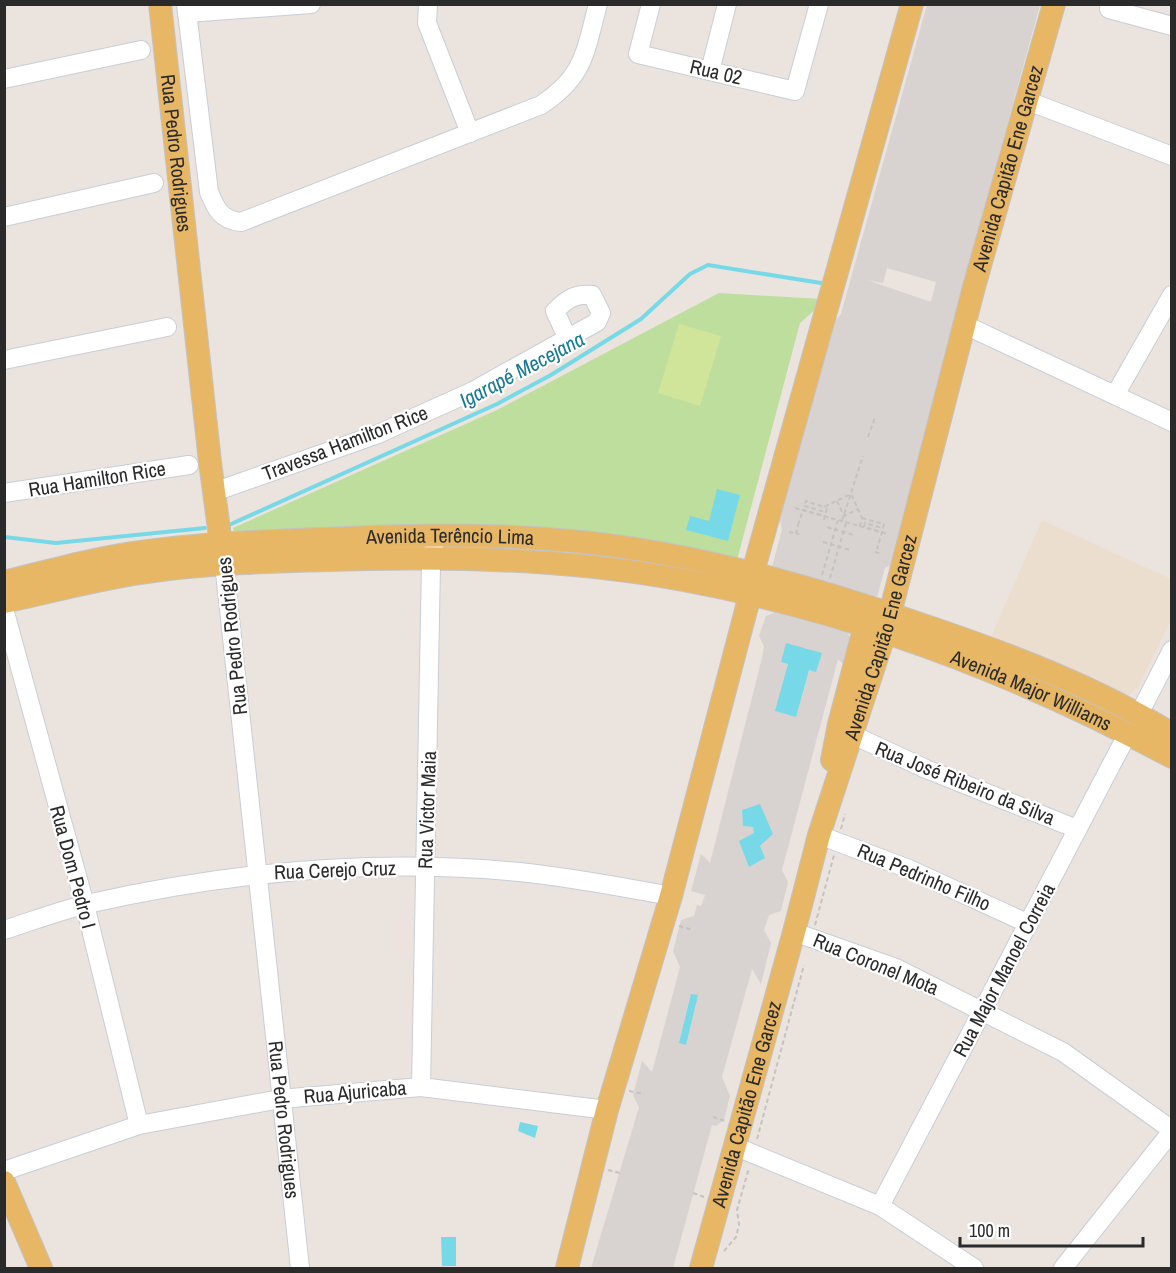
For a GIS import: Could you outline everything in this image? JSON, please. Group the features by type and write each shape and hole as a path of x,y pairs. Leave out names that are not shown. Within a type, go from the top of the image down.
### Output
{"main road":[{"name":"Rua Pedro Rodrigues","path":"160,4 222,548"},
{"path":"567,1269 607,1110 671,896 752,584 912,4"},
{"name":"Avenida Capitão Ene Garcez","path":"701,1269 819,835 853,735 878,620 965,325 1054,4"},
{"name":"Avenida Terêncio Lima","path":"4,582 138,552 566,540 658,552 752,584 878,620"},
{"name":"Avenida Terêncio Lima","path":"4,602 139,573 222,548"},
{"path":"819,835 839,724 878,620"},
{"name":"Avenida Major Williams","path":"878,620 1008,676 1133,724 1172,734"},
{"name":"Avenida Major Williams","path":"1133,724 1172,757"},
{"path":"4,1182 41,1269"}],"street":[{"path":"311,4 187,9 209,192 218,214 230,221 241,222 256,218 541,105 569,84 582,61 598,4"},
{"path":"428,4 427,23 470,133"},
{"name":"Rua 02","path":"651,4 638,54 795,91 819,4"},
{"path":"710,70 727,4"},
{"path":"1110,4 1109,9 1172,26"},
{"path":"4,79 141,50"},
{"path":"1028,101 1172,156"},
{"path":"4,217 154,183"},
{"path":"1115,395 1172,295"},
{"path":"965,325 1172,422"},
{"path":"4,360 167,327"},
{"name":"Travessa Hamilton Rice","path":"215,496 378,434 492,381 567,337"},
{"name":"Rua Hamilton Rice","path":"4,493 189,465"},
{"name":"Rua Victor Maia","path":"421,1087 434,545"},
{"name":"Rua Pedro Rodrigues","path":"222,548 300,1269"},
{"name":"Rua Dom Pedro I","path":"4,609 85,905 139,1125"},
{"name":"Rua Major Manoel Correia","path":"880,1206 1172,650"},
{"name":"Rua José Ribeiro da Silva","path":"853,735 926,769 1077,829"},
{"name":"Rua Pedrinho Filho","path":"819,835 909,869 1029,924"},
{"name":"Rua Cerejo Cruz","path":"4,930 85,905 257,874 342,868 425,867 519,872 671,896"},
{"name":"Rua Coronel Mota","path":"794,932 896,968 1063,1052 1172,1130"},
{"name":"Rua Ajuricaba","path":"4,1171 139,1125 280,1099 421,1087 607,1110"},
{"path":"1063,1269 1172,1130"},
{"path":"734,1146 880,1206 974,1269"}],"path":[{"path":"868,438 875,417"},
{"path":"842,521 863,456"},
{"path":"824,507 851,494 862,518 859,530"},
{"path":"789,532 797,534 803,510 821,515 822,511 804,506 806,501 827,508 824,520"},
{"path":"837,501 844,516 858,508"},
{"path":"795,507 888,534"},
{"path":"862,518 884,524 883,528 865,523 864,527 882,532 876,551 882,554"},
{"path":"820,581 838,520"},
{"path":"829,584 847,522"},
{"path":"827,527 854,535"},
{"path":"823,542 850,550"}],"shaded area":[{"path":"927,5 1040,5 943,360 944,372 891,565 885,568 877,597 772,567 782,530 779,515 836,320 841,314","holes":["887,268 936,282 931,302 867,280 883,283"]},
{"path":"1042,520 1171,579 1171,620 1138,688 1128,695 1117,694 991,637"},
{"path":"776,612 848,633 853,644 847,668 838,659 782,870 788,882 781,911 769,915 764,930 771,943 761,984 752,969 722,1077 730,1096 724,1120 716,1126 712,1125 673,1268 591,1268 639,1107 633,1095 642,1061 652,1072 680,967 673,951 681,920 694,916 697,905 701,906 705,895 691,891 701,854 710,863 762,658 764,646 759,636 766,616"}],"green space":[{"path":"719,293 821,299 820,305 800,323 737,560 235,533 233,528 497,410"},
{"path":"679,324 721,336 700,406 658,393"}],"water":[{"path":"717,489 740,495 728,541 686,530 690,516 709,521"},
{"path":"786,643 822,653 816,672 809,670 796,717 775,711 788,664 781,662"},
{"path":"760,804 773,834 760,846 765,858 749,867 739,841 754,833 753,827 743,826 742,810"},
{"path":"691,994 698,995 686,1045 679,1043"},
{"path":"520,1122 538,1126 535,1138 518,1131"},
{"path":"441,1237 456,1237 456,1266 442,1266"}],"waterway":[{"name":"Igarapé Mecejana","path":"229,525 497,404 551,375 641,319 690,274 708,265 821,283"},
{"name":"Igarapé Mecejana","path":"4,537 56,543 205,528"}]}
